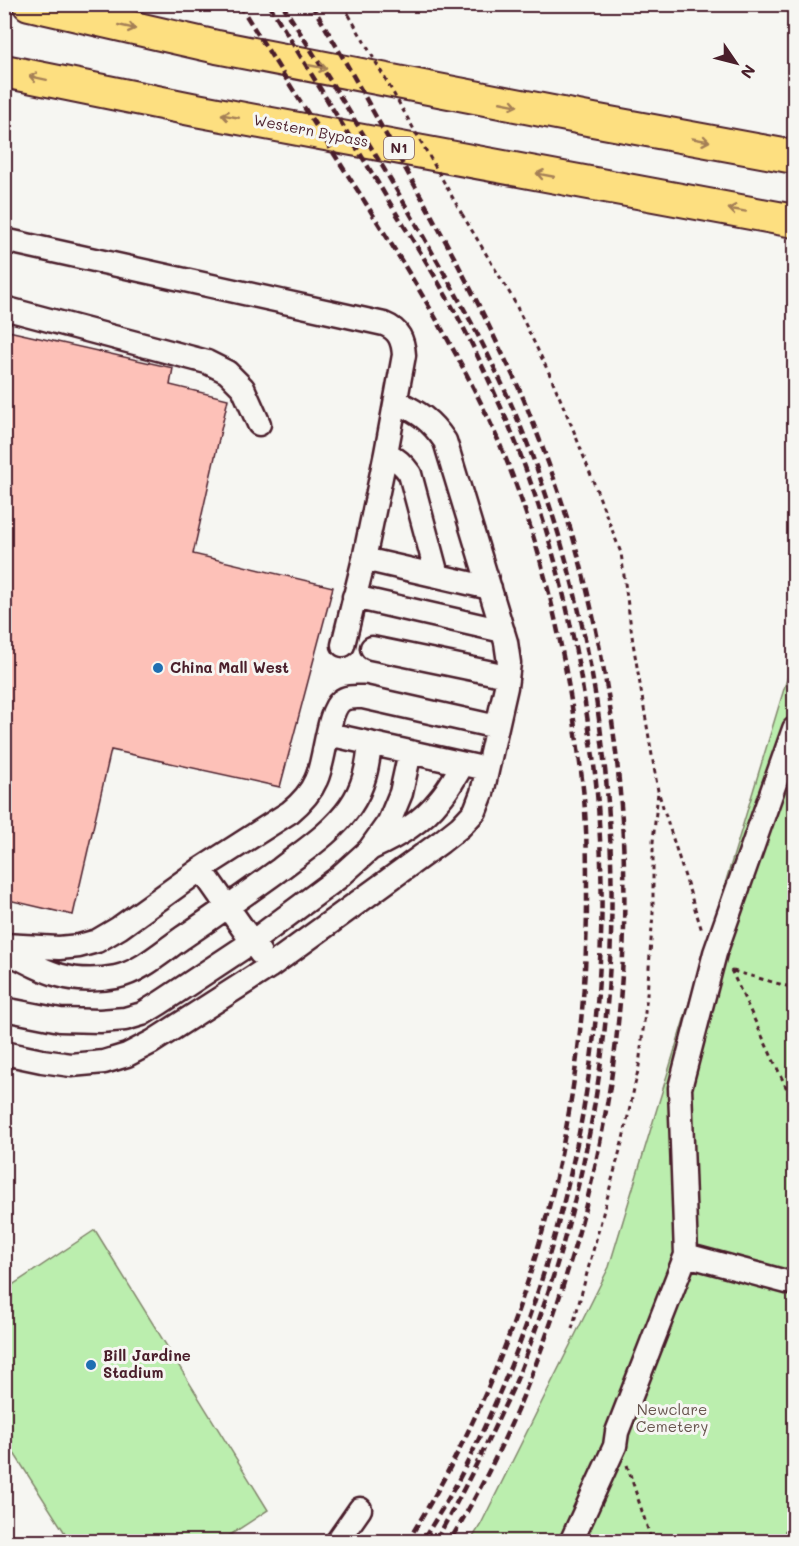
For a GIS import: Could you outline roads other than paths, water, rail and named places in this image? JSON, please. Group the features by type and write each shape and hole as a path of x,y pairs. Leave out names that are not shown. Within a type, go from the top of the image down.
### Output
{"highway":[{"path":"29,4 217,47 593,120 795,156"},
{"name":"Western Bypass","path":"4,71 207,112 795,221"}],"lane":[{"path":"4,240 384,324 392,328 402,340 404,355 386,453 343,645"},
{"path":"4,308 207,362 226,372 243,388 260,424"},
{"path":"4,1053 71,1065 104,1062 127,1055 152,1042 269,967 460,827 474,810 482,793 507,676 509,663 503,631 445,441 427,419 396,401"},
{"path":"386,453 404,465 410,474 437,575"},
{"path":"363,559 490,588"},
{"path":"354,597 503,631"},
{"path":"372,648 507,676"},
{"path":"4,945 59,948 96,941 201,869 290,812 302,802 317,779 332,717 336,706 342,700 363,697 497,728"},
{"path":"571,1542 615,1446 617,1432 686,1255 680,1088 715,953 795,729"},
{"path":"328,734 487,769"},
{"path":"4,950 41,970 63,977 96,980 118,976 136,969 228,907 298,856 334,826 350,807 359,790 367,768 370,743"},
{"path":"4,1009 60,1020 100,1022 142,1014 252,942 338,878 369,850 389,822 401,793 410,752"},
{"path":"369,850 395,838 423,818 441,798 463,764"},
{"path":"201,869 269,967"},
{"path":"686,1255 795,1284"},
{"path":"337,1542 360,1509"}],"railway":[{"path":"239,4 416,284 451,345 498,440 524,508 554,613 574,720 583,788 587,879 584,986 575,1070 561,1153 542,1235 516,1315 486,1393 449,1469 407,1542"},
{"path":"269,4 454,309 507,421 543,520 562,588 583,691 597,789 602,907 598,991 589,1075 574,1159 553,1241 527,1322 496,1401 456,1485 422,1542"},
{"path":"282,4 359,127 454,291 515,413 544,488 567,565 586,643 600,723 608,803 611,884 610,964 603,1044 581,1172 559,1256 517,1379 474,1469 435,1542"},
{"path":"311,4 346,62 451,251 525,401 558,491 583,574 601,655 614,737 622,818 624,899 622,980 614,1061 600,1143 581,1224 556,1306 527,1388 491,1466 449,1542"}],"place":[{"name":"China Mall West","path":"158,668"},
{"name":"Bill Jardine Stadium","path":"91,1365"}],"park label":[{"name":"Newclare Cemetery","path":"672,1418"}]}
